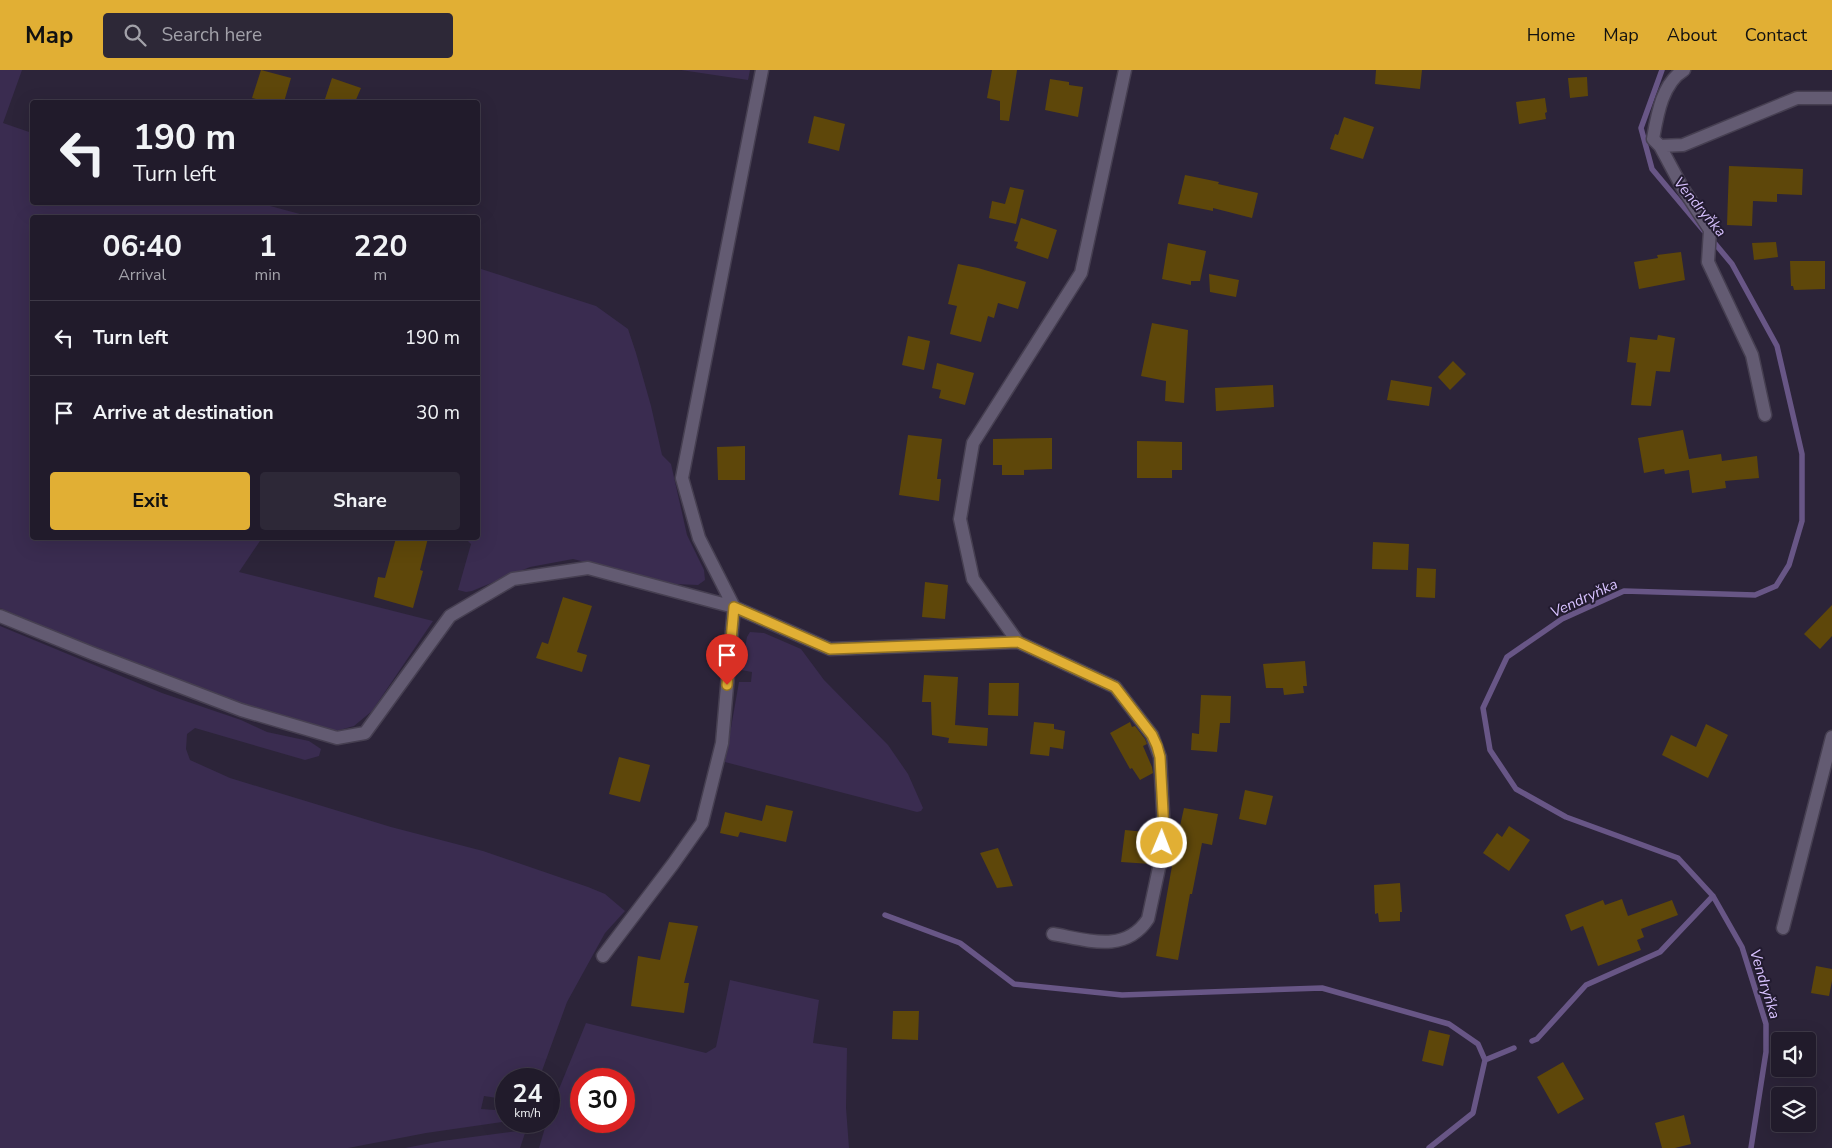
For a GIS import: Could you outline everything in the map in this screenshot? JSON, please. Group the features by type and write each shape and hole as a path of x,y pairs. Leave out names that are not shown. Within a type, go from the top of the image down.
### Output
{"street":[{"path":"603,956 674,864 702,823 722,743 734,607 699,538 682,478 762,70"},
{"path":"1018,642 973,580 960,519 973,443 1081,273 1125,70"},
{"path":"1684,70 1667,89 1658,108 1653,139 1660,146 1682,187 1710,230 1708,262 1752,355 1765,415"},
{"path":"1660,146 1683,145 1797,98 1832,98"},
{"path":"0,616 241,710 337,738 365,733 450,616 513,579 588,568 734,607 830,649 1018,642 1115,687 1152,735 1160,757 1164,831 1162,854 1148,919 1131,936 1116,941 1098,942 1053,934"},
{"path":"1783,928 1832,737"}],"shaded area":[{"path":"0,70 22,70 3,123 30,132 30,205 266,205 304,215 30,215 30,540 261,540 239,572 433,621 372,711 354,726 336,731 199,692 0,608"},
{"path":"681,70 750,70 748,80"},
{"path":"480,269 596,306 628,329 651,406 662,455 671,464 687,535 704,570 705,580 698,585 675,584 573,559 530,567 466,592 458,590 471,544 464,540 480,540"},
{"path":"0,626 162,693 241,720 267,732 309,741 321,749 319,756 305,760 195,728 187,734 186,749 190,760 230,778 391,827 483,851 588,887 605,894 625,911 605,933 567,1002 543,1068 495,1068 495,1098 484,1096 481,1109 495,1110 495,1123 426,1133 348,1148 0,1148"},
{"path":"750,632 764,633 801,649 824,680 888,745 908,774 923,808 921,811 917,812 725,762 739,682 751,682 752,672 741,670 747,637"},
{"path":"730,980 819,1000 813,1043 847,1048 846,1108 849,1148 539,1148 543,1133 560,1133 560,1086 586,1023 706,1053 716,1047"},
{"path":"503,1133 525,1133 520,1148 405,1148"}],"building":[{"path":"261,70 291,78 285,100 260,100 252,98"},
{"path":"992,70 1017,70 1009,121 1000,120 1000,101 987,98"},
{"path":"1376,70 1422,70 1420,89 1375,84"},
{"path":"1587,77 1588,96 1570,98 1568,78"},
{"path":"332,78 361,88 356,100 325,100"},
{"path":"1050,79 1069,82 1069,85 1083,87 1078,117 1045,110"},
{"path":"1545,98 1546,119 1519,124 1516,102"},
{"path":"814,116 845,124 839,151 808,143"},
{"path":"1344,117 1374,127 1363,159 1330,149 1335,134 1338,135"},
{"path":"1729,166 1803,169 1802,195 1777,194 1777,202 1753,201 1752,226 1727,225"},
{"path":"1185,175 1258,193 1252,218 1213,208 1213,211 1178,204"},
{"path":"1010,187 1024,190 1016,224 989,218 992,201 1005,204"},
{"path":"1021,218 1057,230 1048,259 1016,248 1018,242 1014,241"},
{"path":"1776,242 1778,257 1754,260 1752,243"},
{"path":"1168,243 1206,251 1200,281 1191,281 1191,285 1162,279"},
{"path":"1681,252 1685,280 1639,289 1634,262 1658,258 1657,255"},
{"path":"1790,261 1825,261 1825,289 1794,290 1793,286 1791,286"},
{"path":"958,264 1026,282 1018,309 998,303 994,318 988,316 981,342 950,334 957,306 948,304"},
{"path":"1209,274 1239,280 1236,297 1210,292"},
{"path":"1152,323 1188,330 1184,403 1165,401 1166,381 1141,376"},
{"path":"1658,335 1675,338 1670,372 1656,371 1651,406 1631,405 1636,363 1627,362 1630,337 1657,340"},
{"path":"908,336 930,341 924,370 902,365"},
{"path":"1453,361 1466,374 1450,390 1438,377"},
{"path":"937,363 974,373 965,405 939,398 941,390 932,388"},
{"path":"1391,380 1432,387 1429,406 1387,400"},
{"path":"1273,385 1274,407 1216,411 1215,388"},
{"path":"1683,430 1689,459 1721,454 1722,461 1757,456 1759,478 1725,481 1726,488 1692,493 1689,470 1665,474 1664,469 1644,473 1638,438"},
{"path":"908,435 942,439 937,479 941,479 939,501 899,495"},
{"path":"1052,438 1052,469 1024,470 1024,475 1002,475 1002,465 993,465 993,439"},
{"path":"1137,441 1182,442 1182,470 1172,470 1172,478 1137,478"},
{"path":"745,446 745,480 718,480 717,447"},
{"path":"395,540 428,540 420,570 423,571 413,608 374,597 378,577 385,578"},
{"path":"1373,542 1409,544 1408,570 1372,569"},
{"path":"1417,568 1436,569 1435,598 1416,597"},
{"path":"925,582 948,585 945,619 922,617"},
{"path":"563,597 592,606 577,652 587,655 582,672 536,658 542,642 548,644"},
{"path":"1832,605 1832,636 1820,649 1804,634"},
{"path":"1305,661 1307,686 1303,686 1304,693 1284,695 1283,688 1266,688 1263,664"},
{"path":"924,675 958,677 955,725 988,728 987,746 948,743 949,738 932,735 931,702 922,702"},
{"path":"989,683 1019,683 1018,716 988,715"},
{"path":"1201,695 1231,696 1230,723 1220,723 1217,752 1191,750 1192,733 1199,734"},
{"path":"1034,722 1054,724 1054,729 1065,731 1063,749 1050,747 1049,756 1030,754"},
{"path":"1130,722 1132,727 1135,726 1145,739 1147,744 1143,746 1152,767 1153,773 1140,780 1132,768 1130,769 1110,733"},
{"path":"1706,724 1728,735 1708,778 1662,755 1671,735 1696,747"},
{"path":"619,757 650,765 640,802 609,794"},
{"path":"1245,790 1273,796 1266,825 1239,819"},
{"path":"766,805 793,811 786,842 740,832 738,837 720,833 725,812 762,821"},
{"path":"1184,808 1218,814 1212,845 1202,843 1192,894 1190,894 1178,960 1156,956 1172,866 1168,866 1172,834 1178,835"},
{"path":"1509,826 1530,840 1509,871 1483,853 1497,833 1502,837"},
{"path":"1125,830 1156,833 1151,864 1121,862"},
{"path":"998,848 1013,886 997,888 980,853"},
{"path":"1400,883 1402,912 1400,912 1400,921 1379,922 1378,913 1375,914 1374,885"},
{"path":"1622,899 1628,916 1672,900 1678,915 1641,929 1644,937 1637,940 1641,950 1598,966 1583,926 1571,931 1565,915 1603,900 1605,905"},
{"path":"669,922 698,926 684,983 689,983 684,1013 631,1006 638,956 660,960"},
{"path":"1816,966 1832,969 1829,996 1811,993"},
{"path":"893,1011 919,1011 918,1040 892,1039"},
{"path":"1429,1030 1450,1035 1443,1066 1422,1061"},
{"path":"1563,1062 1584,1099 1558,1114 1537,1077"},
{"path":"1684,1115 1691,1144 1675,1148 1662,1148 1655,1123"}],"waterway":[{"name":"Vendryňka","path":"1662,70 1641,128 1652,169 1704,231"},
{"name":"Vendryňka","path":"1712,240 1732,264 1777,346 1802,454 1802,521 1789,565 1776,586 1755,595 1624,591 1562,619 1507,657 1483,708 1490,750 1516,789 1566,817 1678,858 1713,896 1742,947 1766,1024 1766,1052 1751,1148"},
{"path":"1532,1041 1537,1039 1586,985 1660,952 1713,896"},
{"path":"885,915 960,943 1014,984 1122,995 1322,988 1449,1024 1478,1044 1485,1060"},
{"path":"1429,1148 1473,1113 1485,1060 1514,1048"}],"route":[{"path":"727,685 734,607 830,649 1018,642 1115,687 1152,735 1160,757 1164,831 1162,843"}]}
